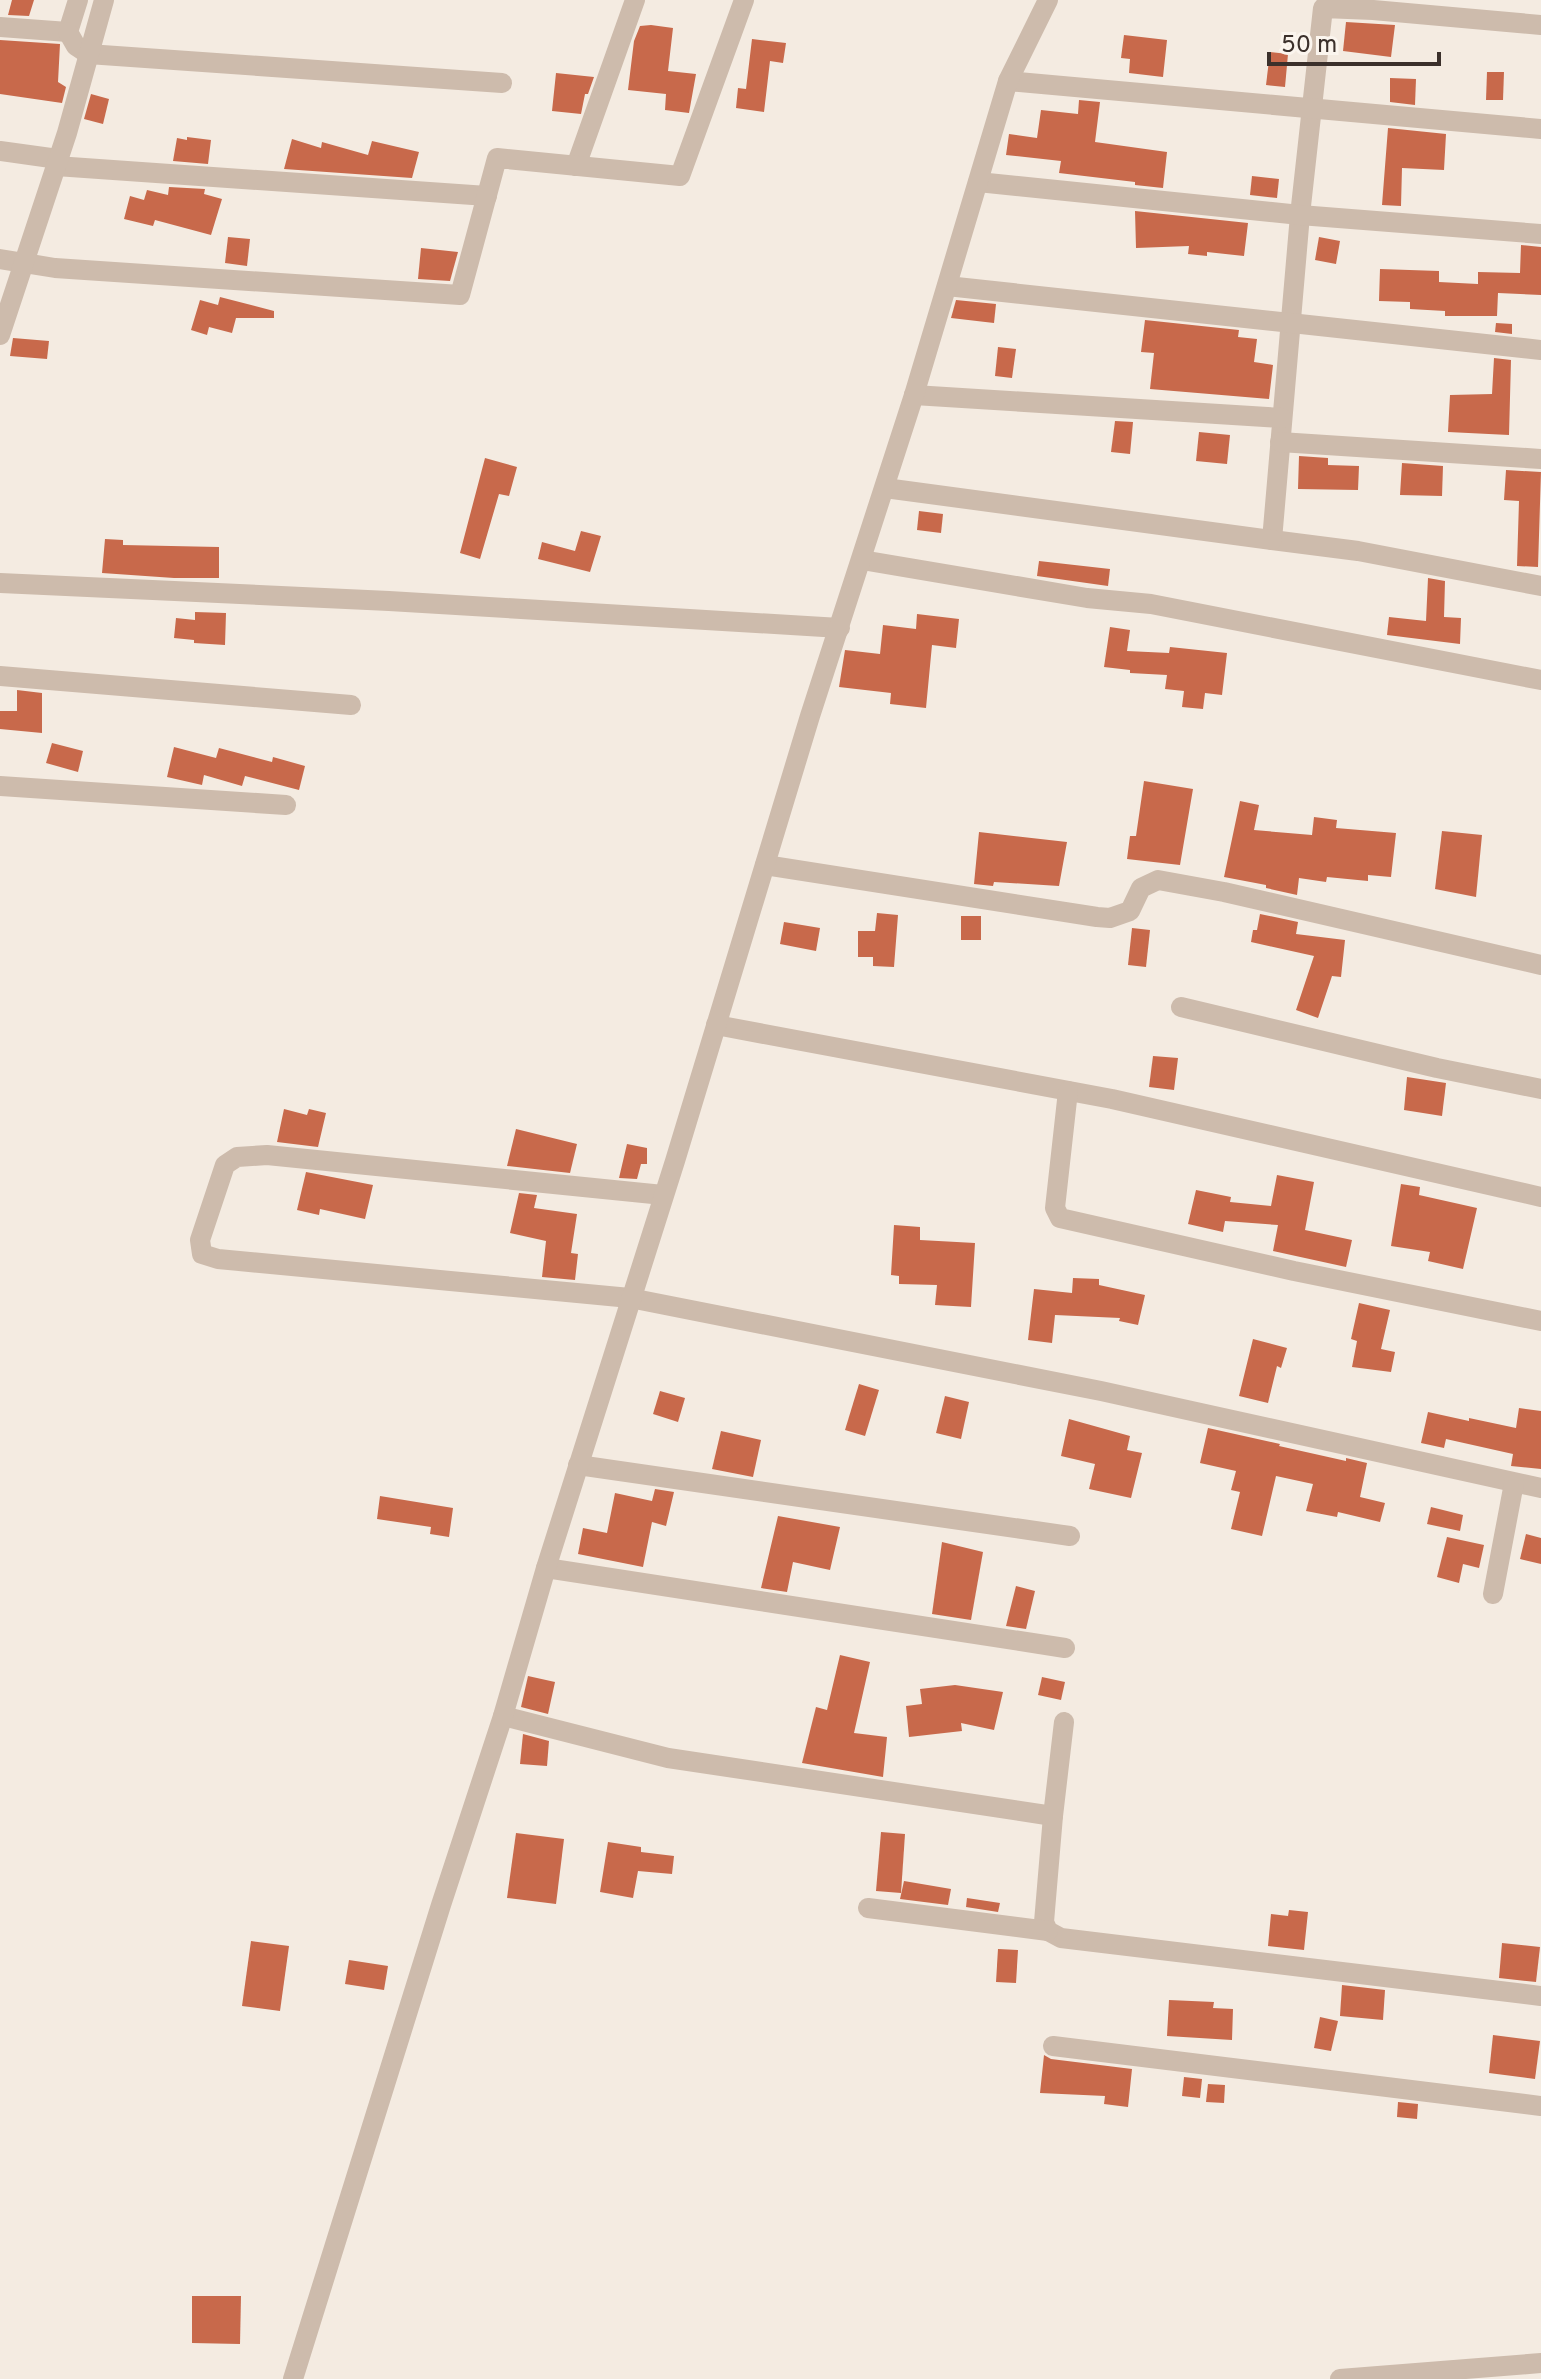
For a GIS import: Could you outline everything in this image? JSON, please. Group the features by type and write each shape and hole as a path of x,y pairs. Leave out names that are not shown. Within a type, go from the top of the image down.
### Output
{"street":[{"path":"78,0 68,32 76,46 88,54 502,83"},
{"path":"0,335 57,162 104,0"},
{"path":"576,166 635,0"},
{"path":"0,259 55,268 460,295 497,158 680,176 744,0"},
{"path":"293,2379 503,1716 578,1465 914,395 1008,81 1048,0"},
{"path":"1272,540 1300,215 1323,8 1541,25"},
{"path":"0,27 68,32"},
{"path":"1008,81 1541,129"},
{"path":"0,151 57,162 487,196"},
{"path":"978,182 1300,215 1541,234"},
{"path":"947,286 1541,350"},
{"path":"914,395 1282,418"},
{"path":"1280,442 1541,459"},
{"path":"885,488 1358,551 1541,586"},
{"path":"862,560 1087,598 1151,604 1541,680"},
{"path":"0,583 404,602 840,628"},
{"path":"0,676 351,705"},
{"path":"0,786 286,805"},
{"path":"765,865 1110,918 1130,911 1141,888 1158,880 1224,892 1541,965"},
{"path":"1181,1007 1437,1068 1541,1089"},
{"path":"716,1025 1068,1091 1541,1197"},
{"path":"1068,1091 1055,1208 1060,1218 1294,1271 1541,1321"},
{"path":"663,1195 267,1155 237,1157 225,1165 200,1240 202,1254 218,1259 630,1298 1101,1391 1541,1488"},
{"path":"578,1465 1070,1536"},
{"path":"1493,1594 1514,1483"},
{"path":"546,1568 1065,1648"},
{"path":"503,1716 668,1758 1053,1816"},
{"path":"1048,1931 1044,1922 1064,1722"},
{"path":"868,1908 1048,1931 1061,1938 1541,1996"},
{"path":"1053,2046 1541,2106"},
{"path":"1340,2379 1541,2363"}],"building":[{"path":"12,0 34,0 29,16 8,15"},
{"path":"1346,22 1395,25 1391,57 1343,51"},
{"path":"640,26 673,28 668,71 696,74 689,113 665,110 666,94 628,90 634,41"},
{"path":"1124,35 1167,40 1163,77 1129,73 1130,59 1121,58"},
{"path":"752,39 786,43 783,63 770,61 764,112 736,108 738,88 746,89"},
{"path":"0,40 60,44 58,82 66,87 62,103 0,94"},
{"path":"1270,52 1288,54 1285,87 1266,85"},
{"path":"1487,72 1504,72 1503,100 1486,100"},
{"path":"556,73 594,77 588,94 585,94 581,114 552,111"},
{"path":"1390,78 1416,79 1415,105 1390,102"},
{"path":"91,94 109,99 103,124 84,119"},
{"path":"1079,100 1100,102 1095,142 1167,152 1163,188 1059,173 1061,161 1006,155 1009,134 1037,138 1041,110 1078,114"},
{"path":"1388,128 1446,134 1444,170 1402,168 1401,206 1382,205"},
{"path":"187,137 211,140 208,164 173,161 177,138 187,140"},
{"path":"292,139 321,148 322,142 368,155 372,141 419,152 412,178 284,169"},
{"path":"1252,176 1279,179 1277,198 1250,195"},
{"path":"169,187 205,189 204,194 222,199 211,235 155,220 153,226 124,219 130,196 144,200 147,190 168,195"},
{"path":"1135,211 1248,223 1244,256 1207,252 1207,256 1188,254 1189,246 1136,248"},
{"path":"228,237 250,239 247,266 225,263"},
{"path":"1319,237 1340,241 1336,264 1315,260"},
{"path":"1521,245 1541,247 1541,295 1498,293 1497,316 1445,316 1445,311 1410,309 1410,302 1379,301 1380,269 1439,271 1439,282 1478,284 1478,272 1520,273"},
{"path":"421,248 458,252 450,281 418,279"},
{"path":"220,297 274,311 274,318 236,318 232,333 209,327 207,335 191,330 200,300 218,305"},
{"path":"956,300 996,304 994,323 951,318"},
{"path":"1145,320 1239,330 1238,337 1257,339 1254,362 1273,365 1269,399 1150,389 1154,353 1141,352"},
{"path":"1496,323 1512,324 1512,334 1495,332"},
{"path":"13,338 49,341 47,359 10,356"},
{"path":"998,347 1016,349 1012,378 995,376"},
{"path":"1494,358 1511,360 1509,435 1448,432 1450,395 1492,394"},
{"path":"1115,421 1133,422 1130,454 1111,452"},
{"path":"1199,432 1230,435 1227,464 1196,461"},
{"path":"1299,456 1328,458 1328,465 1359,466 1358,490 1298,489"},
{"path":"485,458 517,467 509,496 499,494 480,559 460,553"},
{"path":"1402,463 1443,466 1442,496 1400,495"},
{"path":"1506,470 1541,472 1538,567 1517,566 1519,501 1504,500"},
{"path":"919,511 943,514 941,533 917,530"},
{"path":"581,531 601,536 590,572 538,559 542,542 575,551"},
{"path":"105,539 123,540 123,545 219,547 219,578 102,573"},
{"path":"1039,561 1110,569 1108,586 1037,576"},
{"path":"1428,578 1445,581 1444,617 1461,618 1460,644 1387,635 1389,617 1426,621"},
{"path":"195,612 226,613 225,645 174,638 176,618 195,620"},
{"path":"917,614 959,619 956,648 932,645 926,708 890,704 891,693 839,687 845,650 880,654 883,625 916,629"},
{"path":"1110,627 1130,630 1127,651 1169,653 1170,647 1227,653 1222,695 1205,693 1203,709 1182,707 1184,691 1165,689 1167,675 1130,673 1130,670 1104,667"},
{"path":"17,690 42,693 42,733 0,729 0,711 17,711"},
{"path":"52,743 83,751 78,772 46,763"},
{"path":"174,747 216,758 219,748 272,762 273,757 305,766 299,790 245,776 242,786 204,775 202,785 167,777"},
{"path":"1144,781 1193,789 1180,865 1127,859 1130,836 1136,836"},
{"path":"1240,801 1259,805 1254,830 1312,835 1314,817 1337,820 1336,828 1396,833 1391,877 1368,875 1368,881 1327,877 1326,882 1299,878 1297,895 1224,877"},
{"path":"1442,831 1482,835 1476,897 1435,889"},
{"path":"979,832 1067,842 1059,886 994,882 993,886 974,884"},
{"path":"877,913 898,915 894,967 873,966 873,957 858,957 858,931 875,931"},
{"path":"1260,914 1298,922 1296,934 1345,940 1341,977 1332,976 1318,1018 1296,1010 1314,956 1251,942"},
{"path":"961,916 981,916 981,940 961,940"},
{"path":"784,922 820,928 816,951 780,944"},
{"path":"1132,928 1150,930 1146,967 1128,965"},
{"path":"1153,1056 1178,1058 1174,1090 1149,1087"},
{"path":"1407,1077 1446,1083 1442,1116 1404,1110"},
{"path":"284,1109 307,1115 309,1109 326,1113 318,1147 277,1142"},
{"path":"516,1129 577,1144 570,1173 507,1166"},
{"path":"627,1144 647,1148 647,1164 641,1164 637,1179 619,1178"},
{"path":"306,1172 373,1185 365,1219 320,1209 319,1215 297,1210"},
{"path":"1277,1175 1314,1182 1305,1230 1352,1240 1346,1267 1273,1251 1278,1225 1225,1221 1223,1232 1188,1224 1196,1190 1231,1197 1230,1202 1271,1206"},
{"path":"1401,1184 1420,1187 1419,1195 1477,1208 1463,1269 1428,1261 1430,1252 1391,1246"},
{"path":"519,1193 537,1195 534,1208 577,1214 571,1253 578,1254 575,1280 542,1277 546,1241 510,1233"},
{"path":"894,1225 920,1227 920,1240 975,1243 971,1307 935,1305 937,1285 899,1284 899,1276 891,1275"},
{"path":"1073,1278 1099,1279 1099,1285 1145,1295 1138,1325 1119,1321 1120,1318 1055,1315 1052,1343 1028,1340 1034,1289 1072,1293"},
{"path":"1359,1303 1390,1310 1381,1349 1395,1352 1391,1372 1352,1367 1357,1341 1351,1339"},
{"path":"1253,1339 1287,1348 1281,1368 1277,1366 1268,1403 1239,1396"},
{"path":"859,1384 879,1390 865,1436 845,1430"},
{"path":"660,1391 685,1398 678,1422 653,1414"},
{"path":"945,1396 969,1402 961,1439 936,1433"},
{"path":"1519,1408 1541,1411 1541,1469 1511,1466 1513,1454 1446,1439 1444,1448 1421,1443 1428,1412 1516,1428"},
{"path":"1069,1419 1130,1436 1127,1450 1142,1453 1131,1498 1089,1489 1095,1464 1061,1456"},
{"path":"1208,1428 1346,1461 1346,1458 1367,1463 1360,1497 1385,1503 1380,1522 1338,1512 1337,1517 1306,1511 1313,1484 1276,1476 1262,1536 1231,1529 1240,1492 1231,1490 1236,1471 1200,1463"},
{"path":"721,1431 761,1440 753,1477 712,1469"},
{"path":"655,1489 674,1492 666,1526 652,1522 643,1567 578,1554 583,1528 607,1533 615,1493 652,1501"},
{"path":"380,1496 453,1508 449,1537 430,1534 431,1527 377,1519"},
{"path":"1431,1507 1463,1515 1460,1531 1427,1524"},
{"path":"778,1516 840,1527 830,1570 793,1562 787,1592 761,1588"},
{"path":"1526,1534 1541,1538 1541,1564 1520,1559"},
{"path":"1447,1537 1484,1545 1479,1568 1463,1564 1459,1583 1437,1577"},
{"path":"942,1542 983,1552 971,1620 932,1614"},
{"path":"1016,1586 1035,1591 1026,1629 1006,1626"},
{"path":"840,1655 870,1662 854,1733 887,1737 883,1777 802,1763 816,1707 827,1710"},
{"path":"528,1676 555,1682 548,1714 521,1707"},
{"path":"1042,1677 1065,1682 1061,1700 1038,1695"},
{"path":"955,1685 1003,1692 994,1730 961,1723 962,1731 909,1737 906,1706 922,1704 920,1689"},
{"path":"523,1734 549,1741 547,1766 520,1764"},
{"path":"881,1832 905,1834 901,1893 876,1891"},
{"path":"516,1833 564,1839 556,1904 507,1898"},
{"path":"608,1842 641,1847 641,1852 674,1856 672,1874 638,1871 633,1898 600,1892"},
{"path":"904,1881 951,1889 948,1905 900,1899"},
{"path":"967,1898 1000,1903 998,1912 966,1907"},
{"path":"1289,1910 1308,1912 1304,1950 1268,1946 1271,1914 1288,1916"},
{"path":"251,1941 289,1946 280,2011 242,2006"},
{"path":"1502,1943 1540,1947 1536,1982 1499,1978"},
{"path":"998,1949 1018,1950 1016,1983 996,1982"},
{"path":"349,1960 388,1966 384,1990 345,1984"},
{"path":"1342,1985 1385,1990 1383,2020 1340,2016"},
{"path":"1169,2000 1214,2002 1213,2008 1233,2009 1232,2040 1167,2036"},
{"path":"1320,2017 1338,2021 1331,2051 1314,2048"},
{"path":"1493,2035 1540,2041 1535,2079 1489,2073"},
{"path":"1044,2055 1051,2059 1132,2069 1128,2107 1104,2104 1105,2096 1040,2093"},
{"path":"1184,2077 1202,2079 1200,2098 1182,2096"},
{"path":"1208,2084 1225,2085 1224,2103 1206,2102"},
{"path":"1398,2102 1418,2104 1417,2119 1397,2117"},
{"path":"192,2296 241,2296 240,2344 192,2343"}]}
